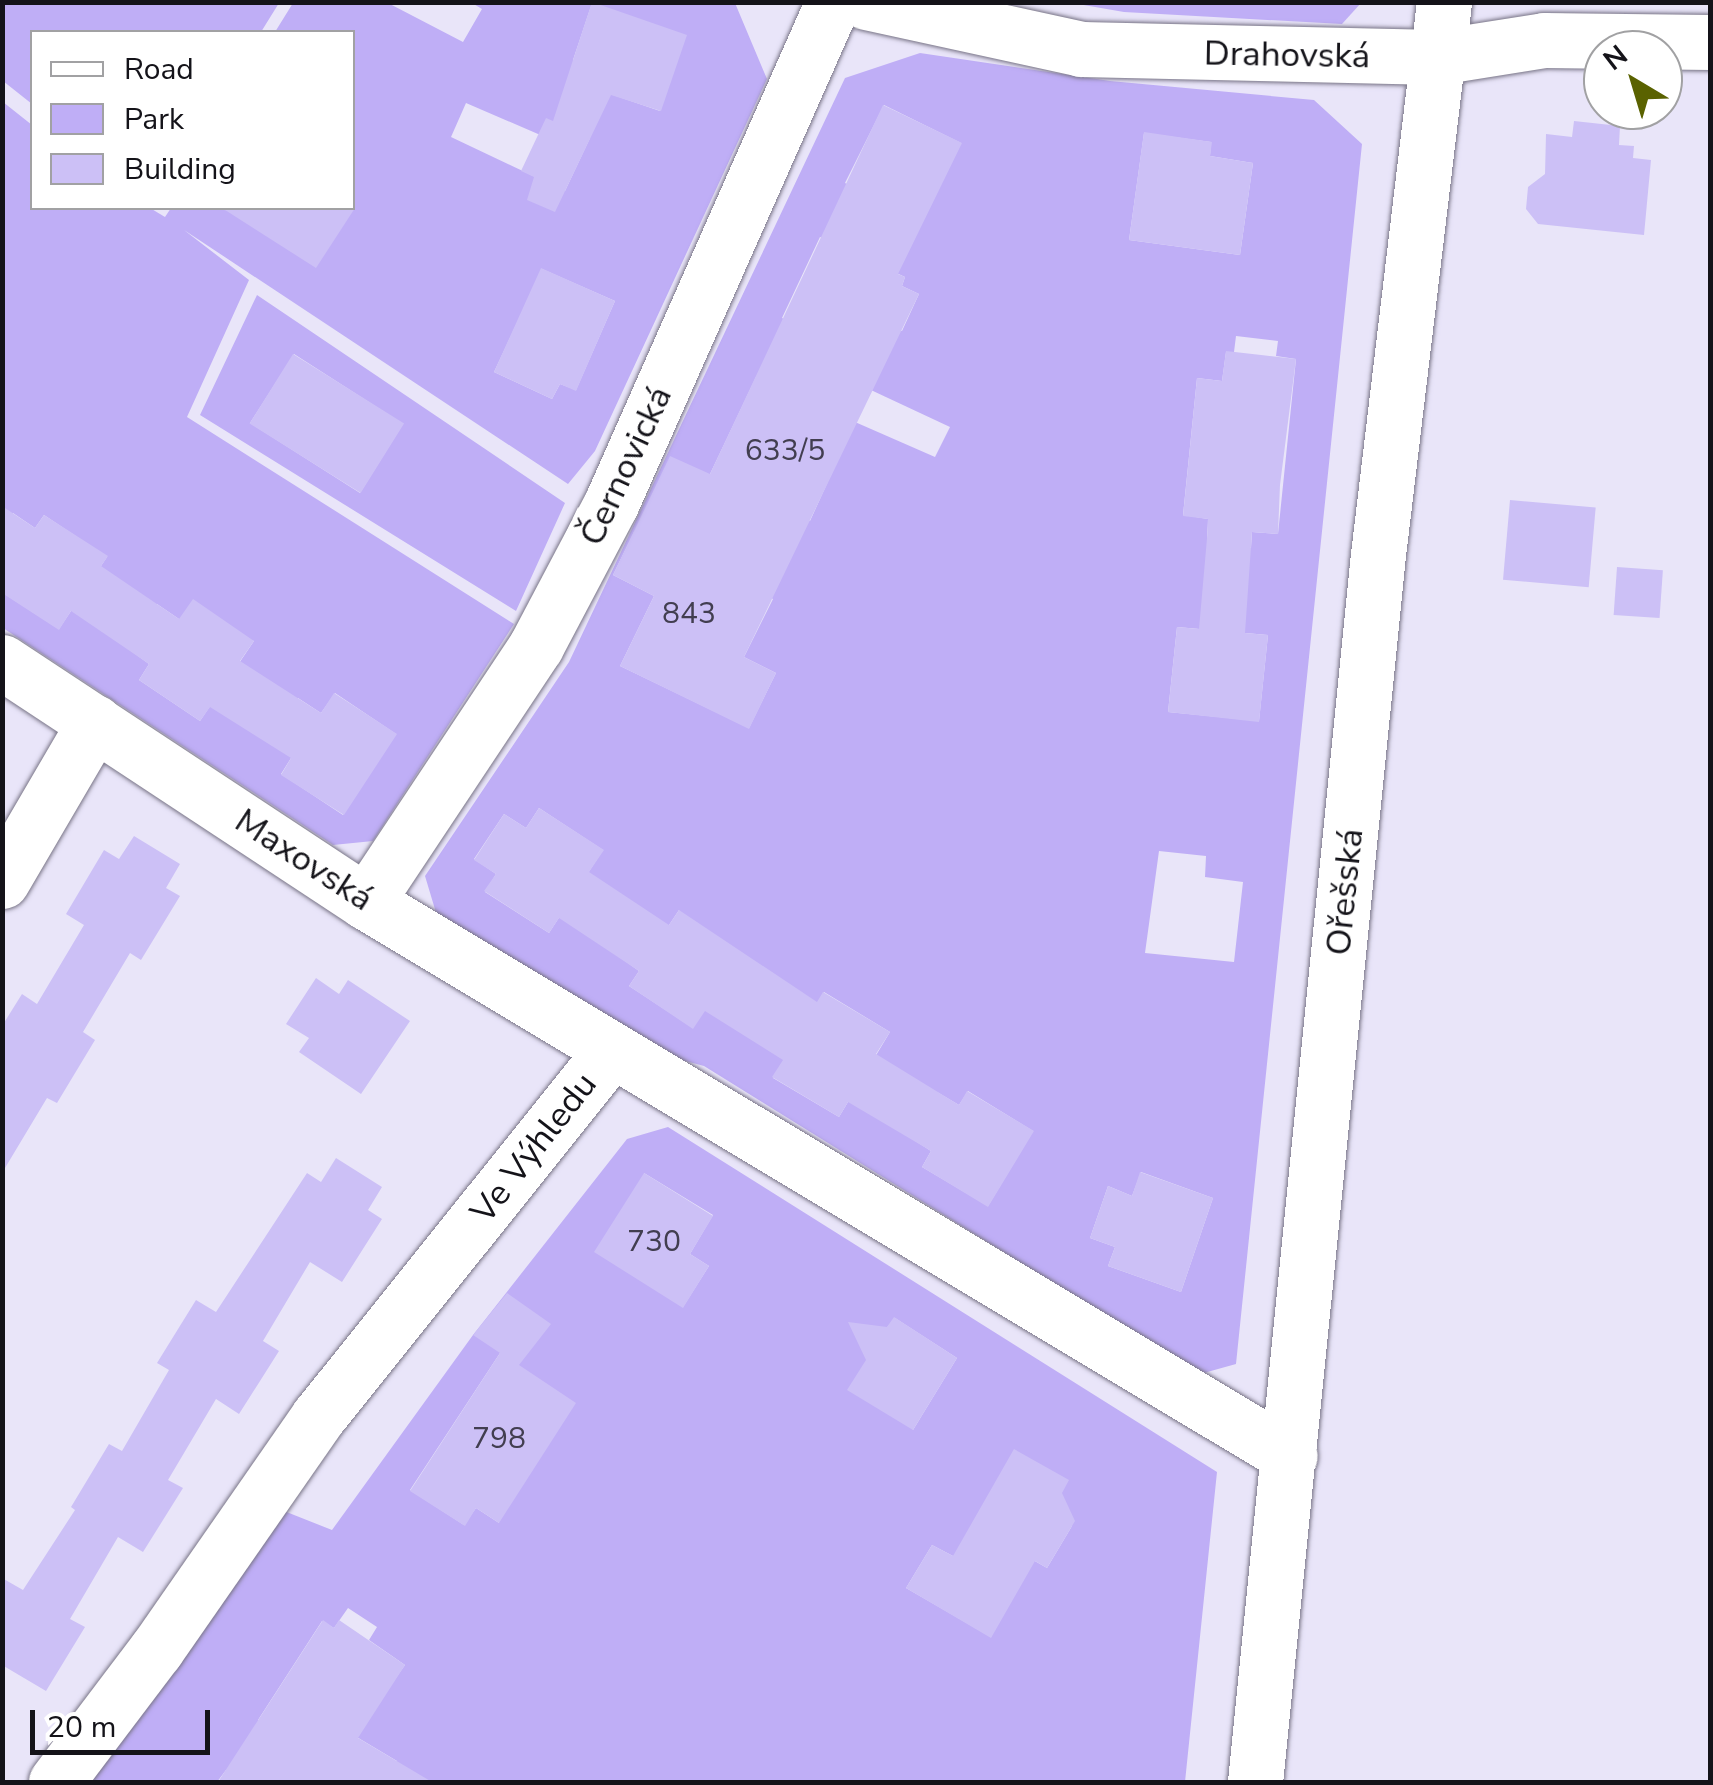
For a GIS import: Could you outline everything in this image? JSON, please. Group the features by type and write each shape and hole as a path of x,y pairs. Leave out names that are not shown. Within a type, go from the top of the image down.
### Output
{"street":[{"name":"Černovická","path":"366,902 536,646 612,504 834,2"},
{"name":"Drahovská","path":"866,2 1081,50 1437,58 1544,40 1710,42"},
{"name":"Ořešská","path":"1254,1782 1290,1456 1377,563 1444,2"},
{"name":"Maxovská","path":"2,662 366,902 610,1051"},
{"path":"2,882 95,722"},
{"name":"Ve Výhledu","path":"56,1782 318,1418 610,1051 1290,1456"}],"green space":[{"path":"3,2 279,3 262,30 30,30 30,102 3,81"},
{"path":"293,3 388,3 463,42 482,9 472,3 592,3 573,60 584,85 660,111 593,3 735,3 767,79 595,451 568,484 184,230 249,280 187,417 514,624 373,841 333,845 3,628 3,593 59,629 107,557 44,515 35,528 13,513 3,530 3,102 30,123 30,210 153,210 165,217 170,210 349,215 340,210 355,210 355,30 276,30","holes":["466,103 538,134 590,138 565,191 451,137","542,269 615,301 576,390 560,384 552,399 494,372","157,604 179,619 254,641 200,721 139,680 149,664 127,648","335,693 396,734 343,815 281,774 291,758 298,698 321,713"]},
{"path":"1072,3 1361,3 1342,24 1124,12"},
{"path":"920,53 1110,81 1314,100 1362,144 1236,1364 1200,1374 704,1066 648,1051 437,916 425,876 569,662 845,78","holes":["884,105 961,143 923,221 845,183","1144,133 1211,142 1210,156 1253,163 1240,255 1129,240","820,237 905,277 902,286 919,294 902,331 883,324 867,359 782,318","1236,336 1278,341 1276,356 1296,359 1278,534 1252,532 1251,548 1207,544 1208,519 1183,515 1197,378 1222,381 1226,352 1234,352","826,369 950,427 935,457 855,422 810,521 710,474 756,377 811,402","634,532 773,599 744,657 776,673 749,728 620,666 654,596 613,575","1177,627 1268,635 1259,721 1168,712","539,808 603,850 549,933 485,892 496,874 474,859 504,814 526,828","1159,851 1206,856 1205,877 1243,882 1234,962 1145,953","679,910 693,1028 629,986 639,971 618,956 669,925","824,992 890,1032 839,1117 773,1078","968,1091 1033,1131 988,1206 922,1167 931,1151 909,1137 937,1092 959,1105","1141,1172 1213,1198 1181,1292 1108,1266 1115,1247 1090,1238 1108,1186 1132,1196"]},
{"path":"257,295 565,503 516,611 200,415","holes":["294,354 403,424 360,493 250,423"]},
{"path":"668,1127 1217,1472 1185,1782 384,1782 397,1761 355,1736 405,1665 369,1640 377,1627 348,1608 334,1628 322,1621 258,1720 355,1782 245,1782 226,1770 217,1782 88,1782 284,1511 332,1530 473,1335 627,1139","holes":["644,1173 713,1215 690,1254 709,1266 683,1307","895,1318 957,1358 913,1430 884,1331","500,1353 499,1523 476,1508 464,1525 410,1490","1072,1526 1047,1568 1012,1548 991,1637 906,1588 932,1545 953,1556"]}],"building":[{"path":"592,2 687,35 661,111 611,95 555,212 527,200 534,177 521,171 546,118 553,121"},
{"path":"883,105 962,143 898,274 905,277 902,286 919,294 744,657 776,673 749,729 620,666 654,596 613,575 670,456 710,474"},
{"path":"1574,121 1583,122 1583,130 1620,130 1619,145 1634,146 1633,158 1651,160 1644,235 1538,224 1526,209 1528,187 1545,174 1546,134 1572,137"},
{"path":"1144,132 1212,142 1210,156 1253,163 1240,255 1129,240"},
{"path":"225,210 354,210 316,268"},
{"path":"541,268 615,301 576,391 560,384 552,399 494,372"},
{"path":"1226,351 1296,359 1280,485 1278,534 1252,532 1245,633 1268,635 1259,722 1168,712 1177,627 1199,629 1208,527 1208,519 1183,516 1197,378 1222,381"},
{"path":"293,354 404,423 361,493 250,424"},
{"path":"1510,500 1596,507 1589,587 1503,580"},
{"path":"2,506 35,528 44,515 108,556 101,566 179,619 193,599 254,641 240,661 321,713 334,693 397,734 344,815 281,775 291,758 210,707 200,721 139,680 149,664 71,611 59,630 2,593"},
{"path":"1617,567 1663,570 1660,618 1614,615"},
{"path":"539,808 604,850 589,872 669,925 679,910 817,1002 823,992 890,1032 876,1054 959,1105 967,1091 1034,1131 988,1207 922,1167 931,1151 848,1102 839,1117 772,1077 783,1060 705,1011 693,1029 629,986 639,971 559,918 549,933 484,891 496,874 474,860 504,814 526,828"},
{"path":"134,836 180,864 166,888 180,896 141,960 130,953 83,1032 95,1040 57,1103 47,1098 2,1173 2,1026 22,994 37,1004 84,925 66,914 104,850 119,859"},
{"path":"316,978 339,994 348,980 410,1021 361,1094 299,1052 309,1038 286,1024"},
{"path":"336,1158 382,1187 368,1210 382,1219 342,1282 310,1262 263,1341 279,1351 239,1414 216,1399 168,1480 183,1488 143,1552 118,1537 70,1619 85,1627 46,1691 2,1665 2,1578 23,1590 75,1510 71,1507 109,1444 122,1451 169,1370 157,1363 196,1300 216,1312 307,1173 321,1182"},
{"path":"1140,1172 1213,1198 1181,1292 1108,1266 1115,1247 1090,1238 1108,1186 1132,1196"},
{"path":"644,1173 713,1216 690,1254 709,1266 683,1308 594,1252"},
{"path":"507,1293 551,1324 519,1365 576,1403 499,1523 476,1508 465,1526 410,1491 500,1353 473,1335"},
{"path":"894,1317 957,1358 913,1430 847,1390 866,1360 848,1322 887,1327"},
{"path":"1014,1449 1069,1480 1062,1493 1075,1521 1047,1568 1035,1561 991,1638 906,1588 932,1545 953,1556"},
{"path":"323,1620 334,1628 339,1620 405,1665 358,1738 432,1782 218,1782"}]}
